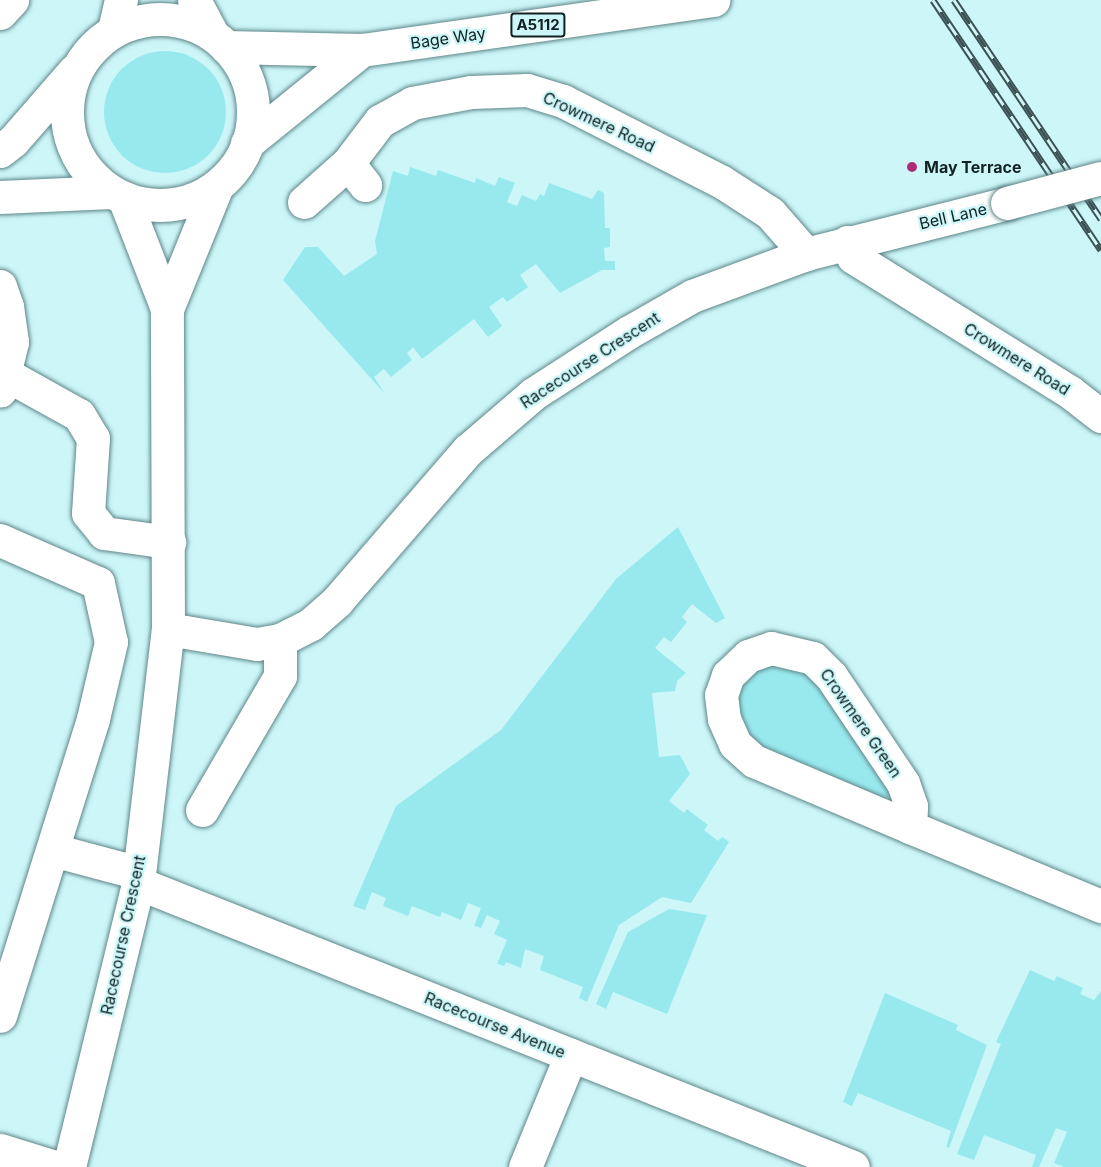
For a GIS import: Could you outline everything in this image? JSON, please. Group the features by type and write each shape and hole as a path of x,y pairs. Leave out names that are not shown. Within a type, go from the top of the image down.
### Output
{"street":[{"path":"0,13 12,0"},
{"path":"0,197 117,195 152,203 190,201 217,186 236,165 247,143 253,104 248,79 219,40 194,0"},
{"name":"Bage Way","path":"219,40 362,50 713,0"},
{"name":"A5112","path":"117,195 94,179 78,156 67,128 69,87 76,69 118,15 187,22 219,40"},
{"path":"247,143 362,50"},
{"path":"0,151 14,141 76,69"},
{"name":"Crowmere Road","path":"304,202 356,174 380,122 412,103 471,92 527,90 563,101 722,182 770,213 806,254"},
{"name":"Bell Lane","path":"806,254 1101,178"},
{"name":"Racecourse Crescent","path":"69,1167 139,878 168,629 167,309 217,186"},
{"name":"Racecourse Crescent","path":"117,195 167,309"},
{"name":"Crowmere Road","path":"847,242 853,257 1070,392 1101,416"},
{"name":"Racecourse Crescent","path":"168,629 227,642 257,644 280,640 311,624 337,601 468,450 533,394 629,332 692,297 806,254"},
{"path":"0,286 7,306 12,342 3,383 79,415 93,438 88,513 104,533 169,542"},
{"path":"0,540 98,583 111,642 93,719 0,1017"},
{"path":"202,810 280,676 280,640"},
{"name":"Crowmere Green","path":"910,827 911,806 903,783 831,676 813,658 771,648 748,656 728,675 721,695 724,719 735,744 754,761 910,827 1101,906"},
{"name":"Racecourse Avenue","path":"53,850 139,878 157,888 853,1167"},
{"path":"525,1167 571,1055"},
{"path":"0,1150 55,1167"}],"shaded area":[{"path":"165,51 188,56 199,61 208,69 216,78 221,89 226,112 221,135 216,146 208,155 199,163 188,168 165,173 142,168 131,163 122,155 114,146 109,135 104,112 109,89 114,78 122,69 131,61 142,56"},
{"path":"410,167 436,176 438,170 475,183 476,178 495,186 499,177 515,183 507,202 517,206 522,195 536,201 540,194 544,196 549,183 592,199 598,190 604,193 605,228 610,228 610,247 604,248 605,261 615,261 615,270 602,270 560,293 536,264 520,275 528,287 507,302 503,297 489,307 502,326 488,337 474,319 422,359 413,347 407,353 412,360 391,377 384,369 374,377 385,394 283,280 305,247 318,247 344,276 377,254 375,241 393,171 408,176"},
{"path":"678,527 725,618 716,623 692,604 682,617 687,622 671,642 664,637 655,648 686,673 677,681 675,691 652,693 659,757 680,755 690,774 669,801 684,813 687,809 708,825 704,830 718,841 722,837 729,842 691,903 662,897 619,925 587,1002 579,998 583,987 540,970 544,956 525,949 521,968 506,962 504,966 497,964 507,940 494,934 500,921 487,915 481,928 474,926 481,908 468,903 461,920 442,912 440,917 412,906 408,916 383,906 386,898 372,892 365,910 353,906 396,806 501,730 616,579"},
{"path":"763,664 790,665 813,677 890,786 889,796 884,800 758,751 730,707 739,683"},
{"path":"669,909 707,915 667,1014 613,992 606,1009 596,1004 628,932"},
{"path":"1030,970 1054,981 1057,976 1083,988 1080,994 1094,1000 1101,991 1101,1167 1064,1167 1054,1163 1067,1132 1056,1128 1039,1167 1032,1167 1036,1155 984,1135 974,1160 957,1154 1001,1044 996,1042"},
{"path":"885,993 958,1025 956,1030 987,1045 949,1148 946,1147 951,1131 858,1093 852,1106 843,1102"}],"railway":[{"path":"933,0 1101,250"},
{"path":"954,0 1101,219"}],"place":[{"name":"May Terrace","path":"912,167"}]}
